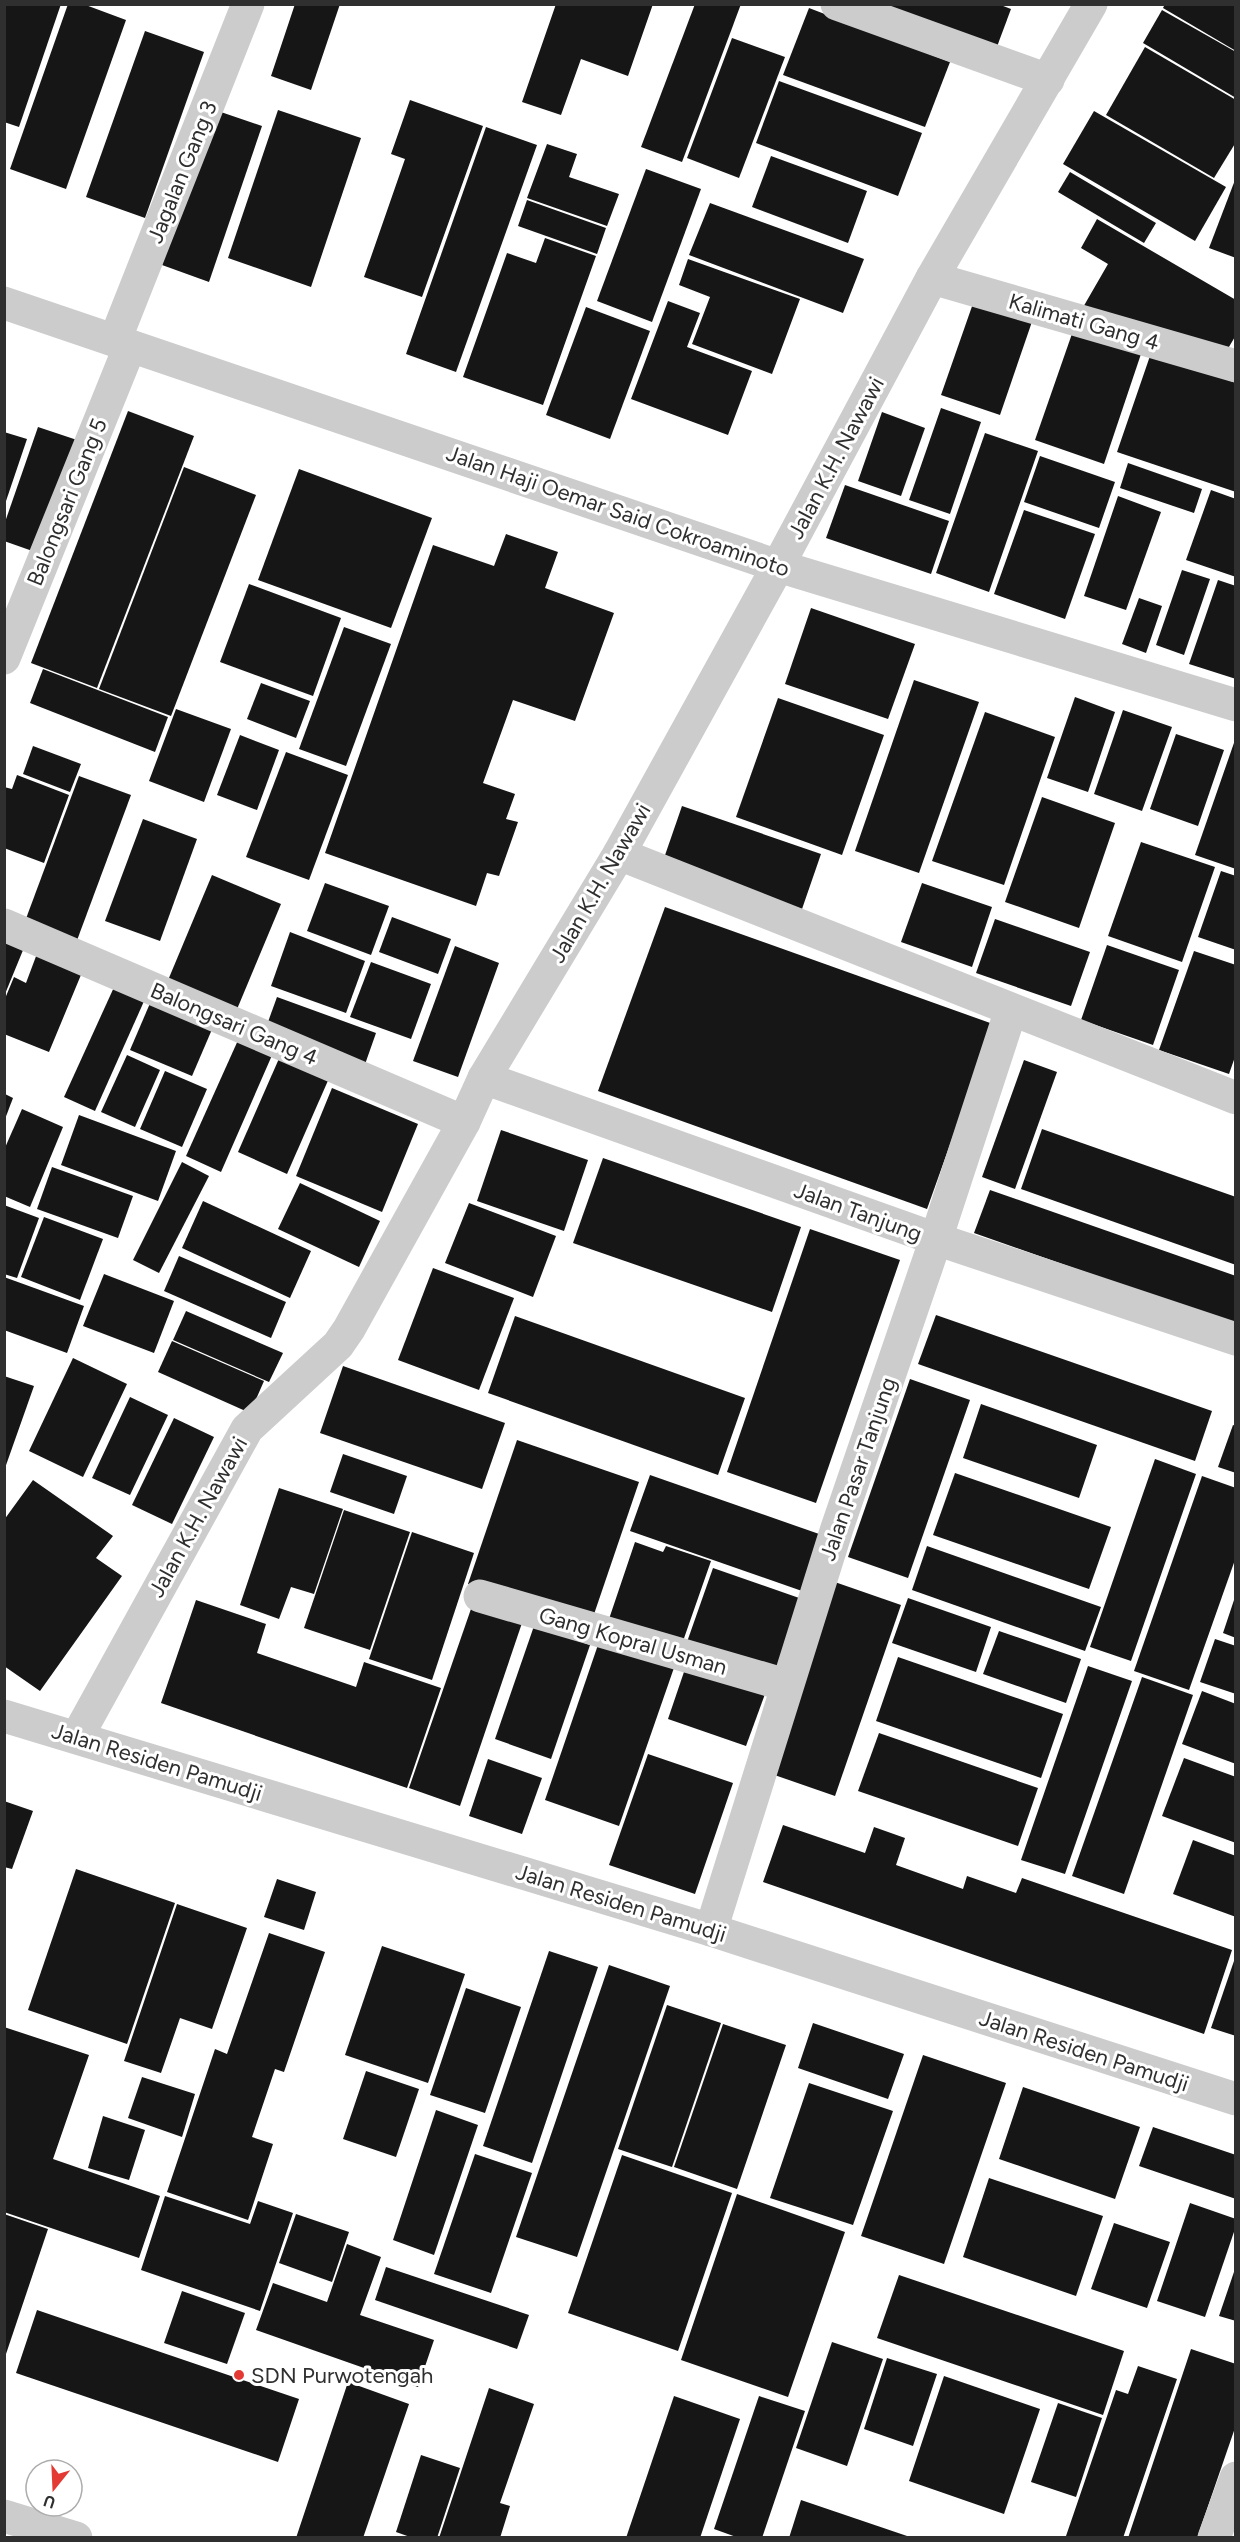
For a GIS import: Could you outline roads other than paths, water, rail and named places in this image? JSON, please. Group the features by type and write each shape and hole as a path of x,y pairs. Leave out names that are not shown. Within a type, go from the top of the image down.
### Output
{"street":[{"name":"Jagalan Gang 3","path":"123,343 248,4"},
{"path":"837,4 1048,80"},
{"name":"Jalan K.H. Nawawi","path":"77,1737 247,1429 338,1345 350,1329 464,1122 484,1078 619,854 778,566 932,279 1091,4"},
{"name":"Kalimati Gang 4","path":"932,279 1236,366"},
{"name":"Jalan Haji Oemar Said Cokroaminoto","path":"4,303 778,566 1236,705"},
{"name":"Balongsari Gang 5","path":"4,658 123,343"},
{"path":"619,854 1236,1098"},
{"name":"Balongsari Gang 4","path":"4,925 464,1122"},
{"name":"Jalan Pasar Tanjung","path":"711,1930 837,1528 936,1239 1011,1010"},
{"name":"Jalan Tanjung","path":"484,1078 936,1239 1236,1339"},
{"name":"Gang Kopral Usman","path":"480,1596 786,1685"},
{"name":"Jalan Residen Pamudji","path":"4,1716 711,1930 1236,2099"},
{"path":"1214,2538 1236,2478"},
{"path":"4,2517 76,2538"}],"place":[{"name":"SDN Purwotengah","path":"239,2375"}]}
